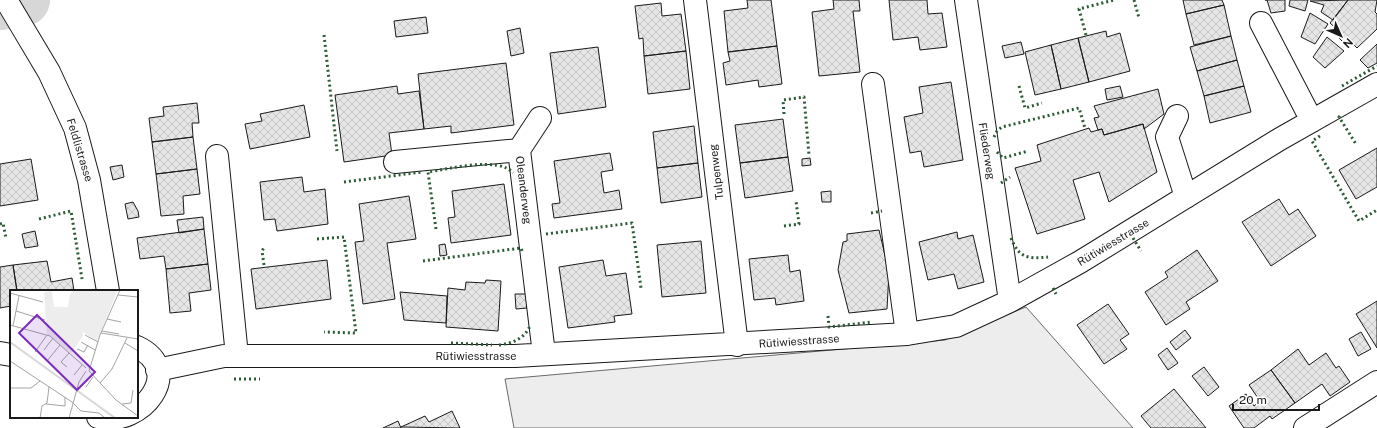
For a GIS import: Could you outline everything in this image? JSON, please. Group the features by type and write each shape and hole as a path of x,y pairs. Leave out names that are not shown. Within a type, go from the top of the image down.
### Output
{"street":[{"name":"Feldlistrasse","path":"6,0 44,63 75,128 89,180 108,290"},
{"name":"Tulpenweg","path":"695,0 737,345"},
{"name":"Fliederweg","path":"966,0 1010,301"},
{"path":"1261,23 1312,121"},
{"path":"873,84 907,334"},
{"name":"Rütiwiesstrasse","path":"157,370 224,356 544,354 737,345 907,334 956,326 1010,301 1080,262 1312,121 1377,84"},
{"path":"1177,116 1167,137 1186,197"},
{"path":"519,150 540,118"},
{"name":"Oleanderweg","path":"395,162 519,150 544,354"},
{"path":"216,156 237,356"},
{"path":"101,418 116,423 132,425 154,401 158,383 157,370 151,358 138,348"},
{"path":"0,353 10,355"},
{"path":"1305,428 1377,382"}],"shaded area":[{"path":"1026,307 1133,428 514,428 505,379 945,340"}],"building":[{"path":"747,0 771,0 777,46 728,52 724,11 748,8"},
{"path":"833,0 859,0 860,11 853,11 860,72 819,76 812,12 834,9"},
{"path":"889,0 927,0 928,14 942,13 947,47 920,50 918,37 893,40"},
{"path":"1183,0 1222,0 1224,5 1186,14"},
{"path":"1267,0 1285,0 1285,11 1271,13"},
{"path":"1290,0 1308,0 1305,11 1289,6"},
{"path":"1348,0 1333,20 1321,12 1324,5 1310,1"},
{"path":"1348,0 1377,0 1375,12 1377,14 1377,29 1357,48 1351,42 1348,47 1339,38 1342,34 1330,23"},
{"path":"661,3 662,16 681,14 686,51 644,56 643,38 639,39 635,6"},
{"path":"1224,5 1231,36 1194,45 1186,14"},
{"path":"1310,13 1328,24 1315,44 1301,37"},
{"path":"426,17 428,33 396,37 394,21"},
{"path":"520,28 524,53 511,56 507,31"},
{"path":"1106,31 1107,37 1120,33 1130,71 1089,82 1078,38"},
{"path":"1231,36 1237,60 1197,71 1190,47"},
{"path":"1327,37 1344,51 1325,68 1313,57"},
{"path":"1078,38 1089,82 1061,89 1051,45"},
{"path":"1021,42 1024,54 1005,58 1002,46"},
{"path":"1377,44 1377,63 1368,68 1360,60"},
{"path":"1051,45 1061,89 1035,95 1025,52"},
{"path":"777,46 782,84 759,87 758,80 726,85 723,63 730,61 728,52"},
{"path":"598,47 606,107 558,114 550,53"},
{"path":"686,51 690,89 648,94 644,56"},
{"path":"1237,60 1244,86 1204,96 1197,71"},
{"path":"506,63 514,125 451,133 451,126 424,129 418,74"},
{"path":"951,82 963,160 924,167 921,151 910,153 904,117 923,113 919,87"},
{"path":"397,86 398,94 419,91 424,129 389,133 392,155 344,162 335,95"},
{"path":"1120,86 1123,97 1107,100 1105,89"},
{"path":"1244,86 1251,112 1210,123 1204,96"},
{"path":"1158,89 1164,114 1144,129 1143,124 1104,135 1102,129 1098,130 1094,118 1099,117 1094,106"},
{"path":"197,103 199,123 192,123 193,137 152,142 149,118 164,116 163,107"},
{"path":"304,105 310,137 250,149 245,124 262,121 260,114"},
{"path":"783,119 788,157 740,163 735,125"},
{"path":"1143,124 1157,172 1109,202 1099,172 1073,180 1085,219 1037,234 1015,168 1041,161 1037,145 1089,128 1091,132 1102,129 1104,135"},
{"path":"694,126 698,163 657,168 653,132"},
{"path":"193,137 197,169 156,174 152,142"},
{"path":"1377,148 1377,187 1356,199 1339,170"},
{"path":"610,153 613,170 601,172 604,193 619,190 622,209 554,218 552,204 560,203 554,161"},
{"path":"788,157 793,191 745,198 740,163"},
{"path":"810,158 811,165 802,166 802,159"},
{"path":"31,159 38,200 0,206 0,164"},
{"path":"698,163 702,197 661,203 657,168"},
{"path":"122,165 124,177 113,180 110,167"},
{"path":"197,169 200,194 183,196 184,214 161,216 156,174"},
{"path":"302,177 304,192 325,189 328,224 277,231 275,219 264,220 260,182"},
{"path":"504,184 511,235 451,243 448,218 455,217 452,191"},
{"path":"831,191 831,202 822,202 821,192"},
{"path":"409,196 416,239 387,243 395,299 363,304 355,242 364,241 359,204"},
{"path":"1279,199 1289,215 1298,209 1316,236 1271,266 1242,222"},
{"path":"133,202 138,211 139,217 128,219 125,204"},
{"path":"203,217 204,229 179,233 177,220"},
{"path":"204,229 208,264 166,269 164,256 140,259 137,238"},
{"path":"879,230 889,272 887,309 849,313 838,270 843,242 847,241 847,234"},
{"path":"35,231 38,246 25,248 22,234"},
{"path":"957,232 958,239 973,235 984,282 958,289 954,274 928,280 919,242"},
{"path":"701,241 706,293 662,297 657,245"},
{"path":"445,244 447,255 440,256 439,245"},
{"path":"1197,250 1218,281 1186,302 1190,309 1166,325 1145,292 1168,277 1165,272"},
{"path":"788,255 790,272 800,270 804,301 776,305 775,298 754,300 749,259"},
{"path":"327,260 331,299 256,309 251,269"},
{"path":"603,260 606,276 626,273 632,314 614,316 615,322 568,328 559,267"},
{"path":"47,261 51,282 72,278 74,290 17,290 13,265"},
{"path":"208,264 211,290 189,293 191,311 170,313 166,269"},
{"path":"13,265 17,290 10,290 10,306 0,308 0,267"},
{"path":"486,280 501,281 498,331 446,327 448,288 465,290 466,282 485,283"},
{"path":"400,292 447,296 446,323 404,320"},
{"path":"515,294 526,294 527,308 516,309"},
{"path":"1377,301 1377,348 1356,314"},
{"path":"1108,304 1129,334 1120,340 1127,349 1104,364 1077,325"},
{"path":"1185,330 1191,338 1176,350 1170,342"},
{"path":"1361,332 1371,349 1358,356 1349,339"},
{"path":"1167,348 1178,363 1168,370 1158,355"},
{"path":"1298,349 1309,365 1326,353 1336,368 1339,366 1350,382 1330,396 1322,384 1295,403 1271,370"},
{"path":"1204,367 1219,387 1208,396 1192,376"},
{"path":"1271,370 1295,403 1272,419 1270,416 1254,428 1244,428 1229,406 1246,394 1254,406 1260,401 1249,385"},
{"path":"1174,389 1206,428 1151,428 1141,416"},
{"path":"452,411 460,428 401,427 425,416 429,422"},
{"path":"398,421 401,428 383,428"}],"waterway":[{"path":"0,4 24,0"}],"hedge":[{"path":"1086,35 1079,9 1114,0"},
{"path":"1134,0 1139,18"},
{"path":"324,35 337,151"},
{"path":"1342,86 1377,66"},
{"path":"1019,86 1025,108 1042,103"},
{"path":"784,114 783,100 804,97 809,155"},
{"path":"994,137 997,131 1002,127 1079,108 1085,128"},
{"path":"1340,116 1339,117 1356,144"},
{"path":"1320,136 1312,141 1359,221 1377,210"},
{"path":"997,152 1003,158 1028,151"},
{"path":"436,229 428,172 485,164 497,165 506,168 513,173"},
{"path":"344,182 422,172"},
{"path":"1001,183 1010,177"},
{"path":"784,226 799,224 796,201"},
{"path":"39,219 71,211 82,279"},
{"path":"871,213 882,211"},
{"path":"0,224 3,223 6,238"},
{"path":"546,234 632,223 641,288"},
{"path":"317,239 344,237 356,333 324,332"},
{"path":"1011,238 1017,250 1025,256 1034,258 1048,257"},
{"path":"1133,238 1141,251"},
{"path":"264,265 262,251 265,246"},
{"path":"423,261 521,248 522,251"},
{"path":"1053,288 1056,294"},
{"path":"828,316 829,327 872,322"},
{"path":"499,345 518,340 525,334 530,326"},
{"path":"451,343 492,345"},
{"path":"234,379 260,379"}]}
